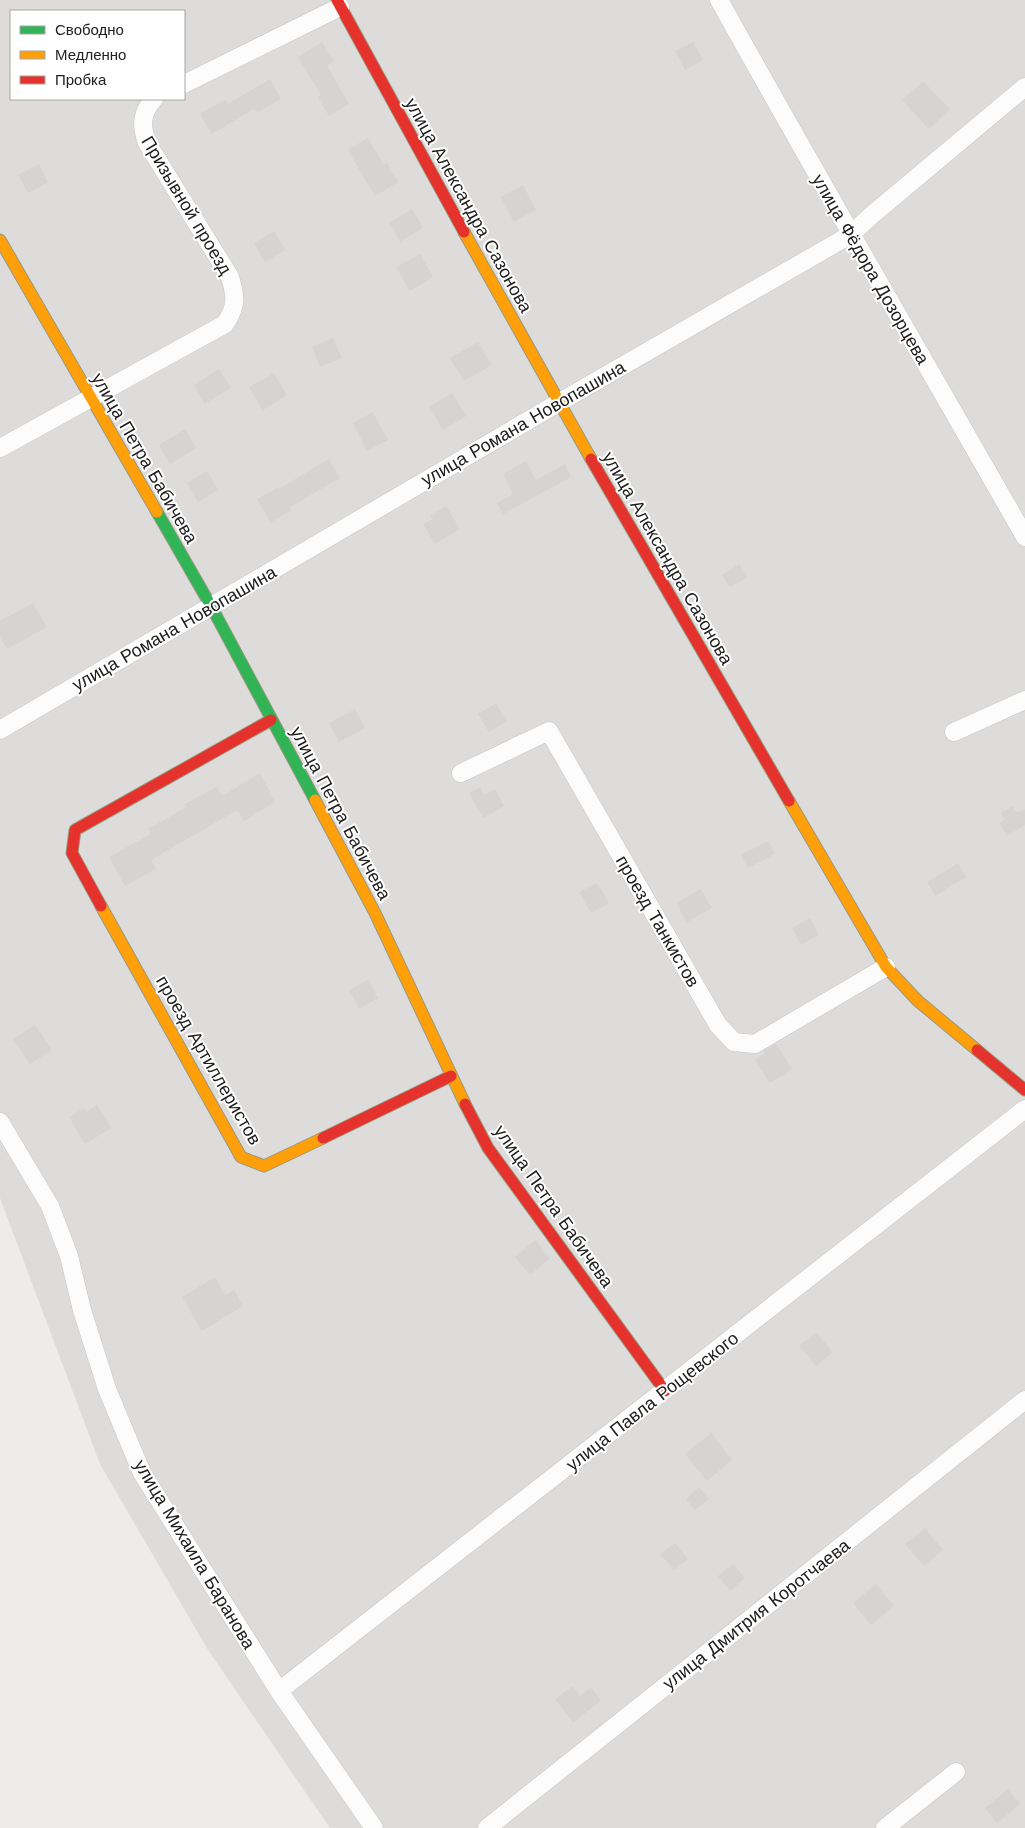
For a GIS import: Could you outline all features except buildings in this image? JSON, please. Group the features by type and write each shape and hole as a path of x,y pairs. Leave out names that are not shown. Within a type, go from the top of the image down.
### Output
{"street":[{"name":"улица Фёдора Дозорцева","path":"719,0 850,235 896,310 1025,538"},
{"path":"185,83 339,4"},
{"name":"улица Александра Сазонова","path":"339,4 558,403 886,966 918,1000 1025,1090"},
{"name":"улица Романа Новопашина","path":"0,730 558,403 850,235 1025,88"},
{"name":"Призывной проезд","path":"0,448 225,324 232,314 235,293 230,277 147,143 142,130 144,112 153,100"},
{"name":"улица Петра Бабичева","path":"0,240 211,606 375,913 450,1076 488,1148 665,1391"},
{"path":"954,732 1025,700"},
{"name":"проезд Артиллеристов","path":"272,720 75,830 72,853 241,1157 264,1166 450,1076"},
{"name":"проезд Танкистов","path":"461,773 549,730 718,1025 734,1042 755,1044 886,966"},
{"name":"улица Павла Рощевского","path":"278,1691 1025,1109"},
{"name":"улица Михаила Баранова","path":"0,1122 50,1206 69,1256 82,1310 107,1389 142,1473 278,1691 374,1828"},
{"name":"улица Дмитрия Коротчаева","path":"487,1828 1025,1400"},
{"path":"885,1828 956,1772"}],"shaded area":[{"path":"0,0 1025,0 1025,1828 330,1828 208,1650 100,1464 0,1198"}],"traffic: fast":[{"path":"157,512 211,606 315,800"}],"traffic: slow":[{"path":"464,232 591,459"},
{"path":"0,240 157,512"},
{"path":"315,800 375,913 465,1104"},
{"path":"789,801 886,967 918,1001 977,1050"},
{"path":"101,906 241,1157 264,1166 323,1138"}],"traffic: jam":[{"path":"337,0 464,232"},
{"path":"591,459 789,801"},
{"path":"101,906 72,853 75,830 271,720"},
{"path":"977,1050 1025,1090"},
{"path":"323,1138 451,1076"},
{"path":"465,1104 488,1148 665,1391"}]}
